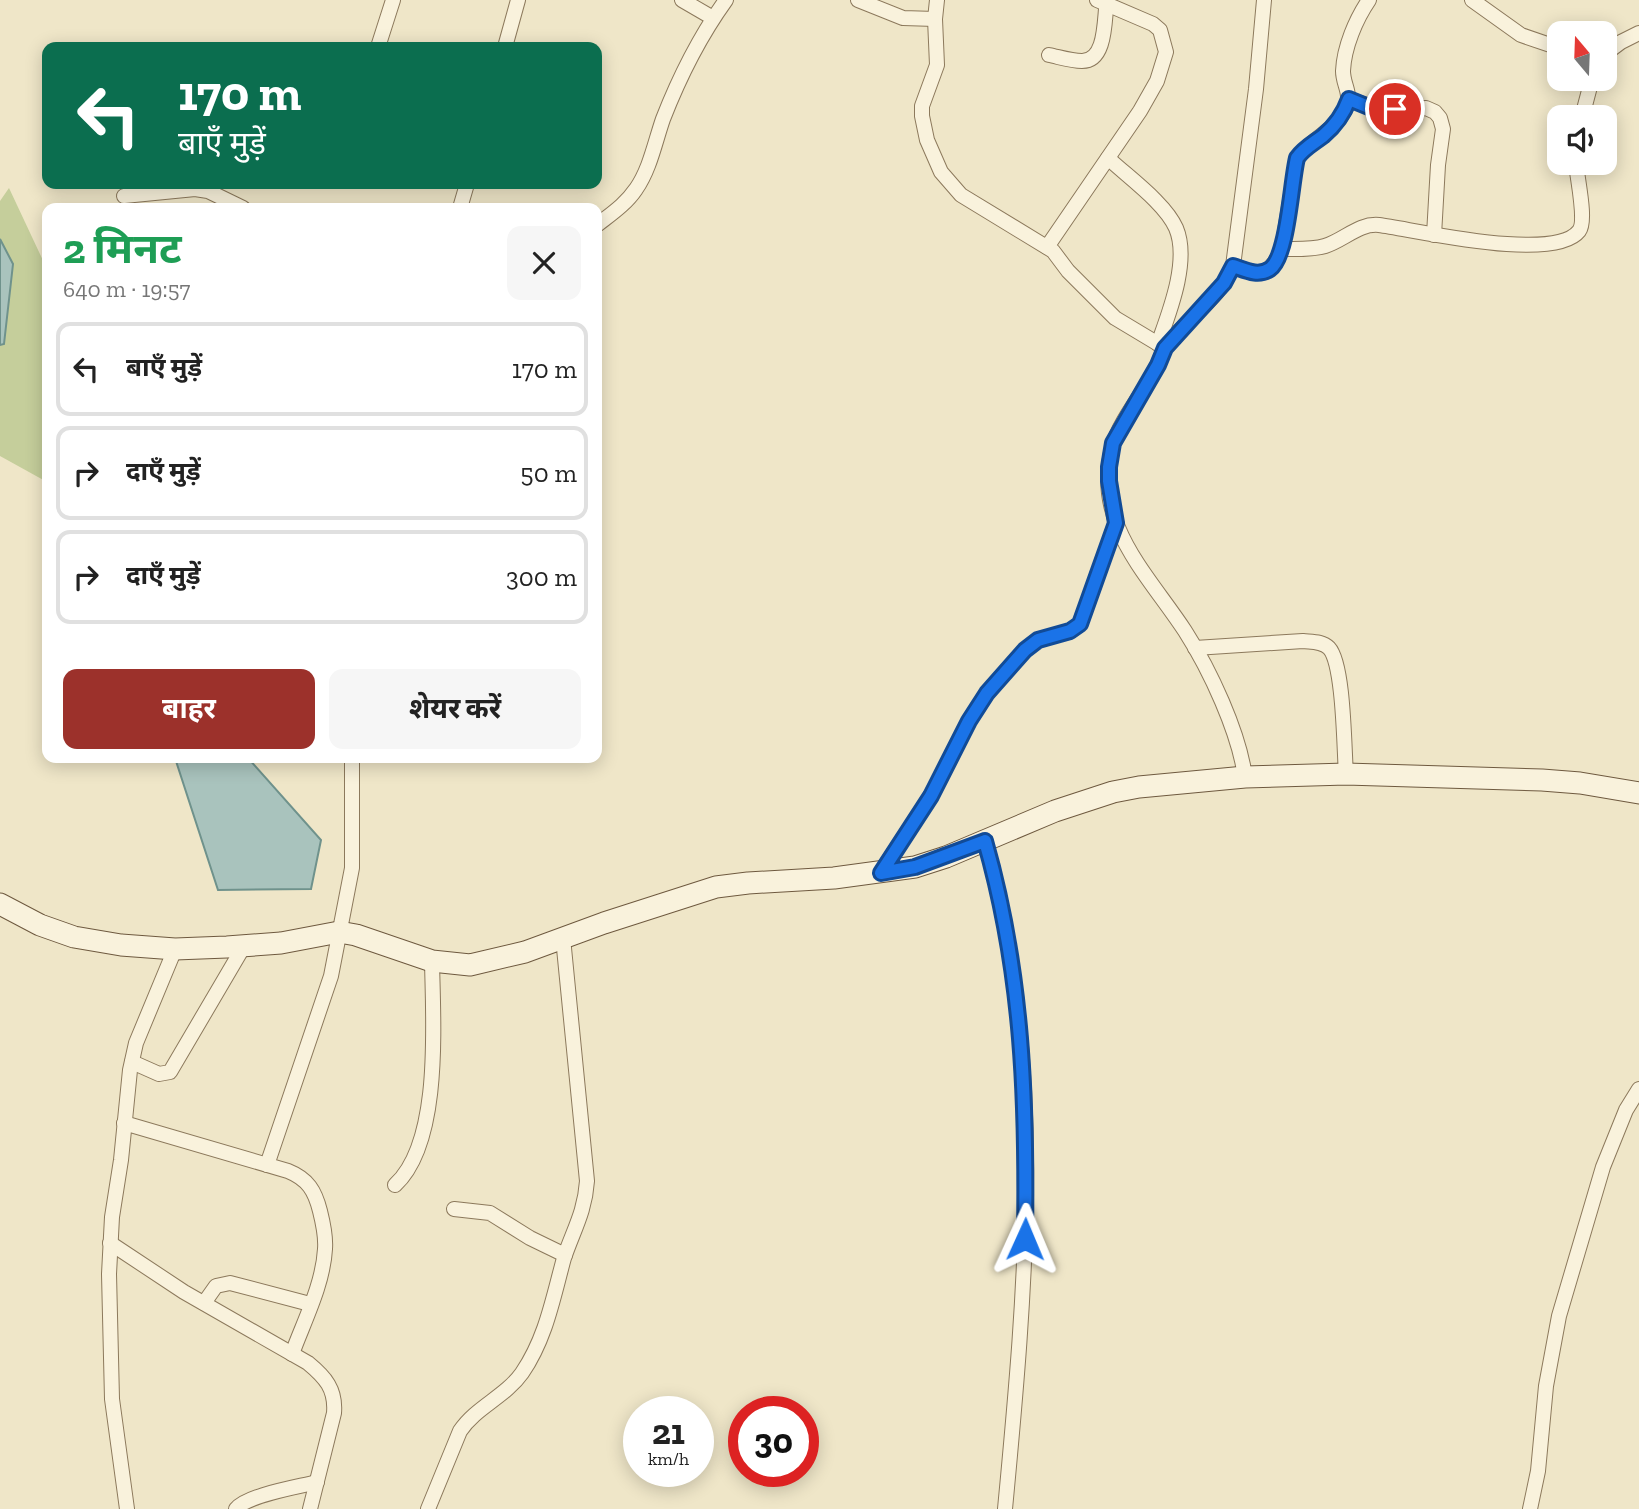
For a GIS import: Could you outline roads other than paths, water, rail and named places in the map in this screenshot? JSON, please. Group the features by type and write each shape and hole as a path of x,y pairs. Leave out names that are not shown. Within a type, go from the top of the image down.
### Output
{"street":[{"path":"380,42 393,0"},
{"path":"506,42 518,0"},
{"path":"682,0 713,18"},
{"path":"602,221 629,198 644,176 676,90 713,18 726,0"},
{"path":"858,0 903,18 935,19"},
{"path":"937,0 937,65 922,106 922,116 933,158 941,172 961,195 1047,247 1115,318 1161,346"},
{"path":"1161,346 1224,283 1233,266 1258,79 1264,0"},
{"path":"1233,266 1251,273 1262,273 1271,269 1282,250 1297,158 1334,125 1345,109 1349,99 1343,70 1355,26 1369,0"},
{"path":"1472,0 1521,35 1547,44"},
{"path":"1047,247 1140,111 1157,81 1166,52 1160,30 1153,24 1103,1 1101,45 1096,55 1091,60 1081,61 1049,55"},
{"path":"1617,45 1639,33"},
{"path":"1349,99 1381,110 1426,108 1440,118 1443,129 1434,235"},
{"path":"1108,158 1156,203 1175,228 1179,241 1176,291 1158,365 1113,443 1109,481 1116,523 1136,565 1195,648 1237,736 1245,777"},
{"path":"1282,250 1323,247 1368,225 1504,244 1567,240 1579,232 1584,222 1577,175"},
{"path":"124,197 195,189 208,191 233,203"},
{"path":"881,873 931,796 969,721 987,693 1025,650 1038,640 1070,631 1080,624 1116,523"},
{"path":"1195,648 1303,641 1320,642 1330,649 1339,670 1346,774"},
{"path":"267,1165 306,1044 324,1002 339,932 352,868 352,763"},
{"path":"0,904 40,925 75,937 121,945 175,949 244,946 281,943 339,932 356,934 432,961 470,965 525,952 716,887 881,873 915,867 1055,811 1113,792 1157,784 1245,777 1346,774 1500,777 1580,783 1639,793"},
{"path":"985,841 1008,931 1018,1002 1025,1101 1024,1294 1005,1509"},
{"path":"428,1509 467,1420 510,1388 541,1340 565,1255 582,1212 587,1181 563,938"},
{"path":"132,1062 159,1074 170,1072 244,946"},
{"path":"127,1509 112,1399 110,1243 132,1062 142,1026 175,949"},
{"path":"395,1185 406,1175 415,1159 430,1094 432,961"},
{"path":"1530,1509 1538,1471 1546,1386 1559,1316 1603,1167 1626,1111 1639,1089"},
{"path":"124,1123 301,1176 310,1185 317,1198 325,1248 321,1272 292,1354"},
{"path":"454,1209 490,1213 530,1238 565,1255"},
{"path":"110,1243 204,1303 292,1354 324,1377 335,1400 310,1509"},
{"path":"204,1303 216,1286 230,1283 310,1304"},
{"path":"236,1509 251,1500 317,1482"}],"water":[{"path":"0,239 13,264 4,344 0,345"},
{"path":"177,763 252,763 321,840 311,889 218,890"}]}
